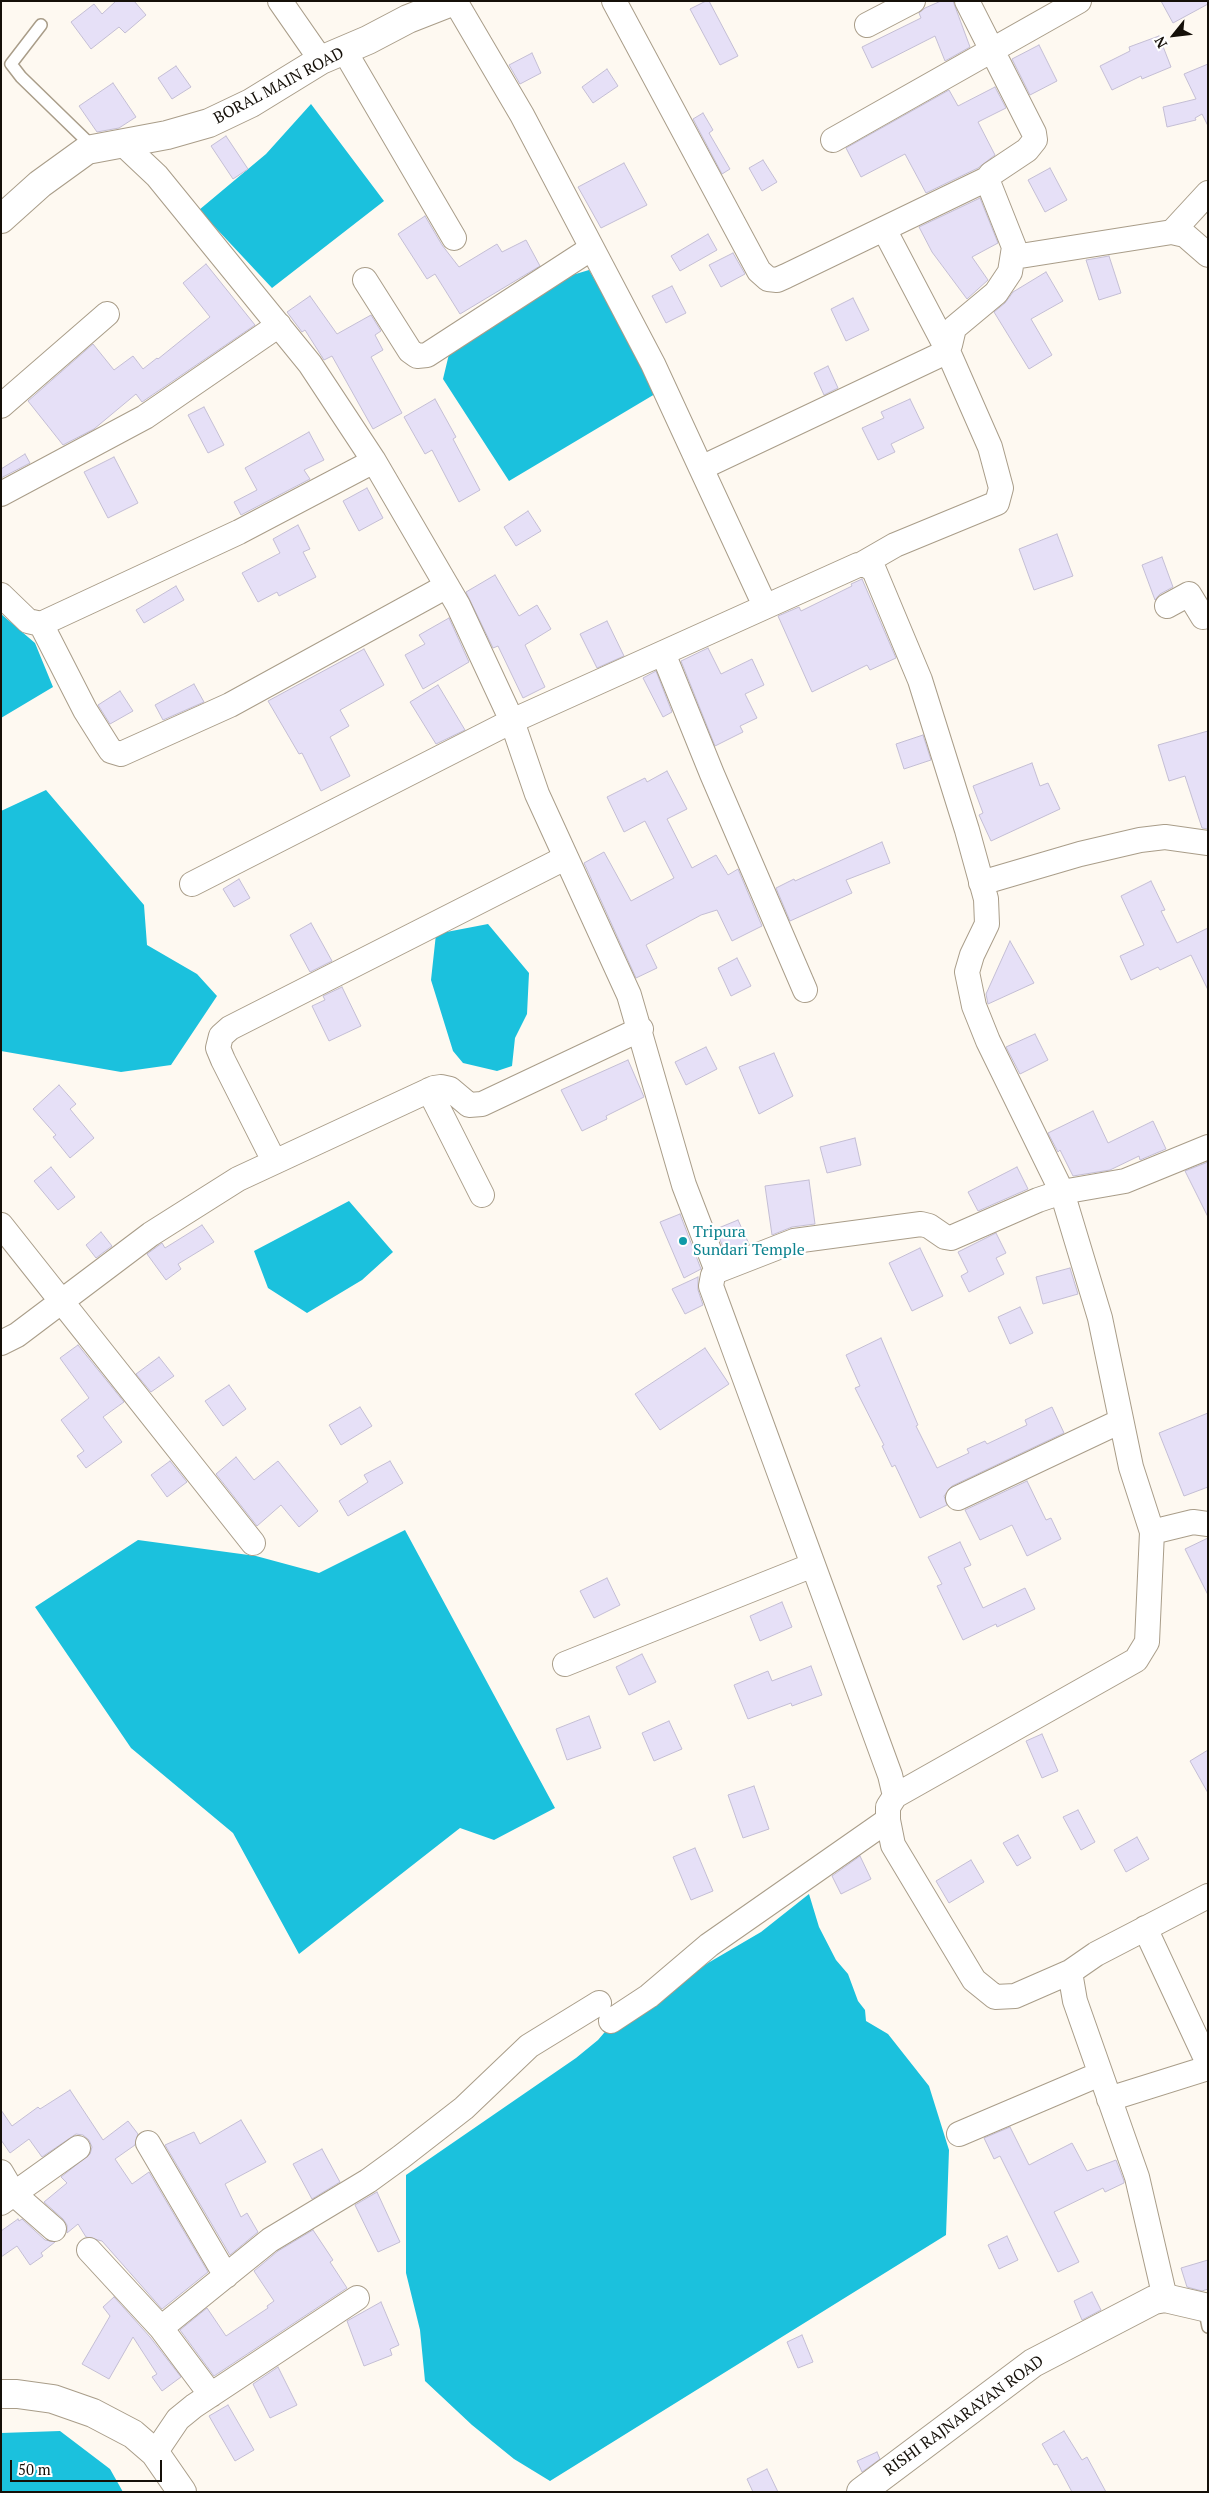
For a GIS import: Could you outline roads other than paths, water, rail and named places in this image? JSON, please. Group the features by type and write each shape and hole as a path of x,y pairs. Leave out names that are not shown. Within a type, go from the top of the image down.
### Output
{"main road":[{"name":"BORAL MAIN ROAD","path":"1,219 63,166 80,154 94,148 209,123 251,103 333,55 408,19 455,1"},
{"path":"1165,2298 1207,2314"},
{"name":"RISHI RAJNARAYAN ROAD","path":"861,2492 1033,2363 1143,2306 1165,2298"},
{"path":"1,2394 17,2394 53,2399 93,2413 133,2434 154,2454 182,2492"}],"street":[{"path":"280,1 333,55 454,238"},
{"path":"455,1 522,116 653,364 765,606"},
{"path":"614,1 764,276 772,281 987,179 991,174 1033,144 1035,137 1033,128 992,50 974,4"},
{"path":"867,25 913,1"},
{"path":"833,140 1079,1"},
{"path":"122,143 157,176 280,325 338,404 374,461 447,586 478,646 512,721 528,774 565,858 620,972 641,1029 684,1185 717,1271"},
{"path":"701,468 942,354 947,349 954,328 1001,287 1014,257 1012,237 987,179"},
{"path":"1172,232 1208,193"},
{"path":"192,884 512,721 862,564 895,545 997,503 1001,488 990,447 947,349 884,229"},
{"path":"1014,257 1172,232 1185,235 1208,255"},
{"path":"365,280 410,351 417,356 427,355 592,248"},
{"path":"1,406 107,314"},
{"path":"1,494 145,417 280,325"},
{"path":"1,595 28,620 41,624 239,532 374,461"},
{"path":"862,564 874,570 910,654 945,757 981,883 988,917 967,972 974,1006 988,1041 1062,1192 1100,1318 1131,1467 1152,1532 1147,1642 1136,1660 895,1796 888,1807 888,1820 893,1845 974,1980 995,1997 1015,1996 1070,1972 1096,1954 1208,1896"},
{"path":"41,624 89,717 111,750 122,754 230,705 447,586"},
{"path":"1167,606 1189,594 1203,616 1208,614"},
{"path":"664,653 712,774 805,990"},
{"path":"981,883 1080,854 1140,840 1165,837 1208,843"},
{"path":"274,1161 218,1048 222,1036 230,1028 565,858"},
{"path":"1,1343 13,1338 151,1234 223,1187 274,1161 428,1090 446,1087 469,1106 482,1104 641,1029"},
{"path":"428,1090 482,1195"},
{"path":"895,1796 890,1775 711,1286 713,1275 717,1271 794,1241 921,1224 929,1226 945,1237 951,1238 1038,1200 1062,1192 1125,1181 1208,1148"},
{"path":"1,1225 253,1543"},
{"path":"958,1498 1121,1421"},
{"path":"1152,1532 1193,1522 1208,1524"},
{"path":"565,1664 813,1566"},
{"path":"161,2328 270,2240 368,2181 401,2157 464,2108 529,2046 605,2012 649,1996 709,1945 888,1820"},
{"path":"1145,1928 1208,2063"},
{"path":"1070,1972 1075,2001 1137,2177 1165,2298"},
{"path":"1109,2099 1208,2068"},
{"path":"959,2134 1100,2074"},
{"path":"148,2143 226,2276"},
{"path":"8,2198 78,2148"},
{"path":"1,2172 8,2198 54,2229"},
{"path":"89,2250 161,2328 211,2395"},
{"path":"154,2454 178,2419 357,2298"}],"lane":[{"path":"41,25 11,64 21,77 94,148"}],"water":[{"path":"311,104 384,201 272,288 199,210 266,154"},
{"path":"589,270 656,386 655,394 509,481 443,379 449,354 569,276"},
{"path":"1,614 35,643 53,687 1,718"},
{"path":"46,790 144,905 147,945 197,974 217,996 171,1065 121,1072 1,1051 1,811"},
{"path":"488,924 529,973 527,1014 515,1038 512,1066 497,1071 463,1063 453,1051 431,980 436,934"},
{"path":"349,1201 393,1252 362,1280 307,1313 268,1288 254,1251"},
{"path":"405,1530 555,1808 494,1840 460,1828 299,1954 233,1833 131,1748 35,1607 138,1540 256,1556 319,1573"},
{"path":"809,1894 819,1927 836,1960 848,1974 858,2001 865,2010 866,2021 888,2034 929,2086 949,2150 946,2235 550,2481 514,2459 472,2425 425,2381 420,2330 406,2273 406,2175 576,2058 598,2040 621,2013 648,2005 708,1963 761,1932"},
{"path":"60,2431 110,2469 123,2492 1,2492 1,2433"}],"place":[{"name":"Tripura Sundari Temple","path":"683,1241"}]}
